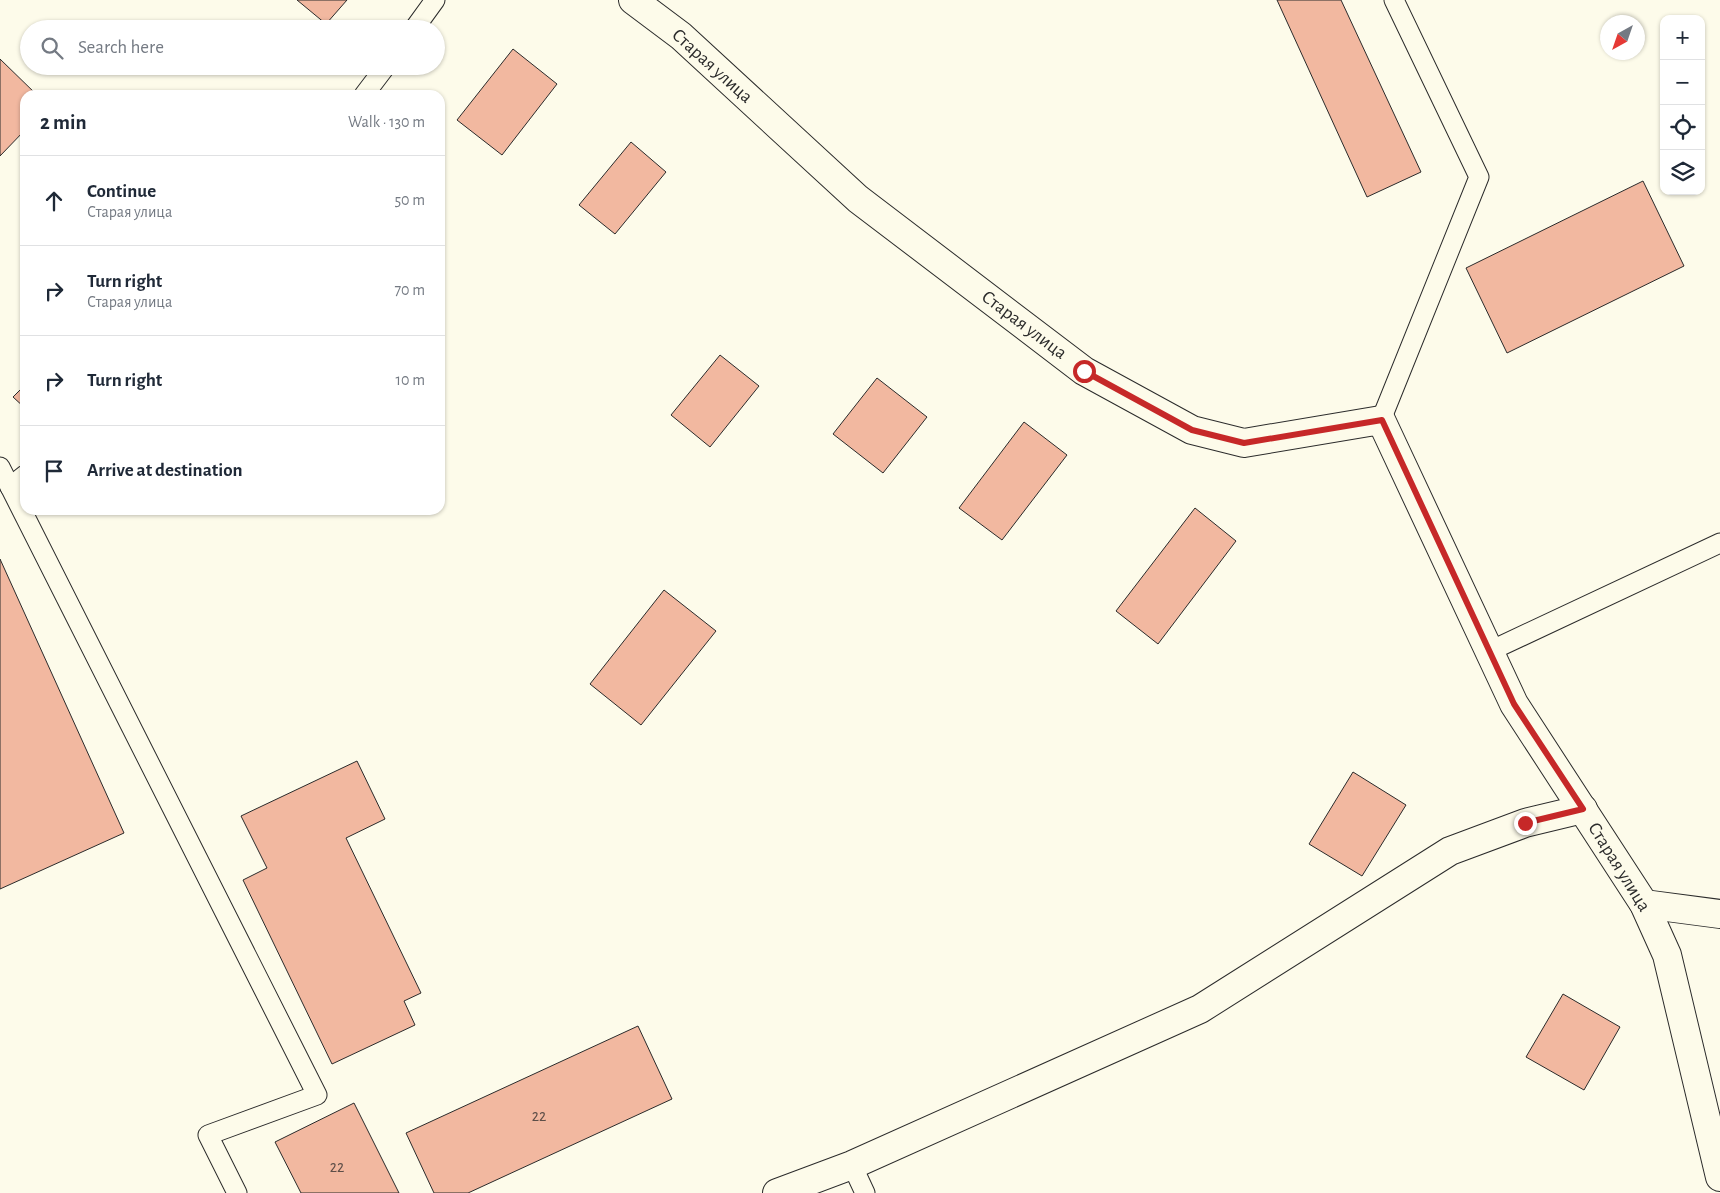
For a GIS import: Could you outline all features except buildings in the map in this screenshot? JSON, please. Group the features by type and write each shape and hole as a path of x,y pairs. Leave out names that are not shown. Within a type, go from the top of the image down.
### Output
{"street":[{"name":"Старая улица","path":"633,0 681,36 858,198 1084,371 1192,430 1244,443 1382,420 1514,704 1644,904 1667,955 1720,1177"},
{"path":"777,1193 852,1165 1200,1009 1450,851 1525,823 1583,809"},
{"path":"1644,904 1720,914"}],"lane":[{"path":"421,20 435,0"},
{"path":"1382,420 1479,177 1394,0"},
{"path":"368,90 379,75"},
{"path":"0,467 20,507"},
{"path":"10,487 20,479"},
{"path":"24,515 317,1095 208,1135 237,1193"},
{"path":"1490,652 1720,544"},
{"path":"852,1165 865,1193"}],"route":[{"path":"1084,371 1192,430 1244,443 1382,420 1514,704 1583,809 1525,823"}]}
